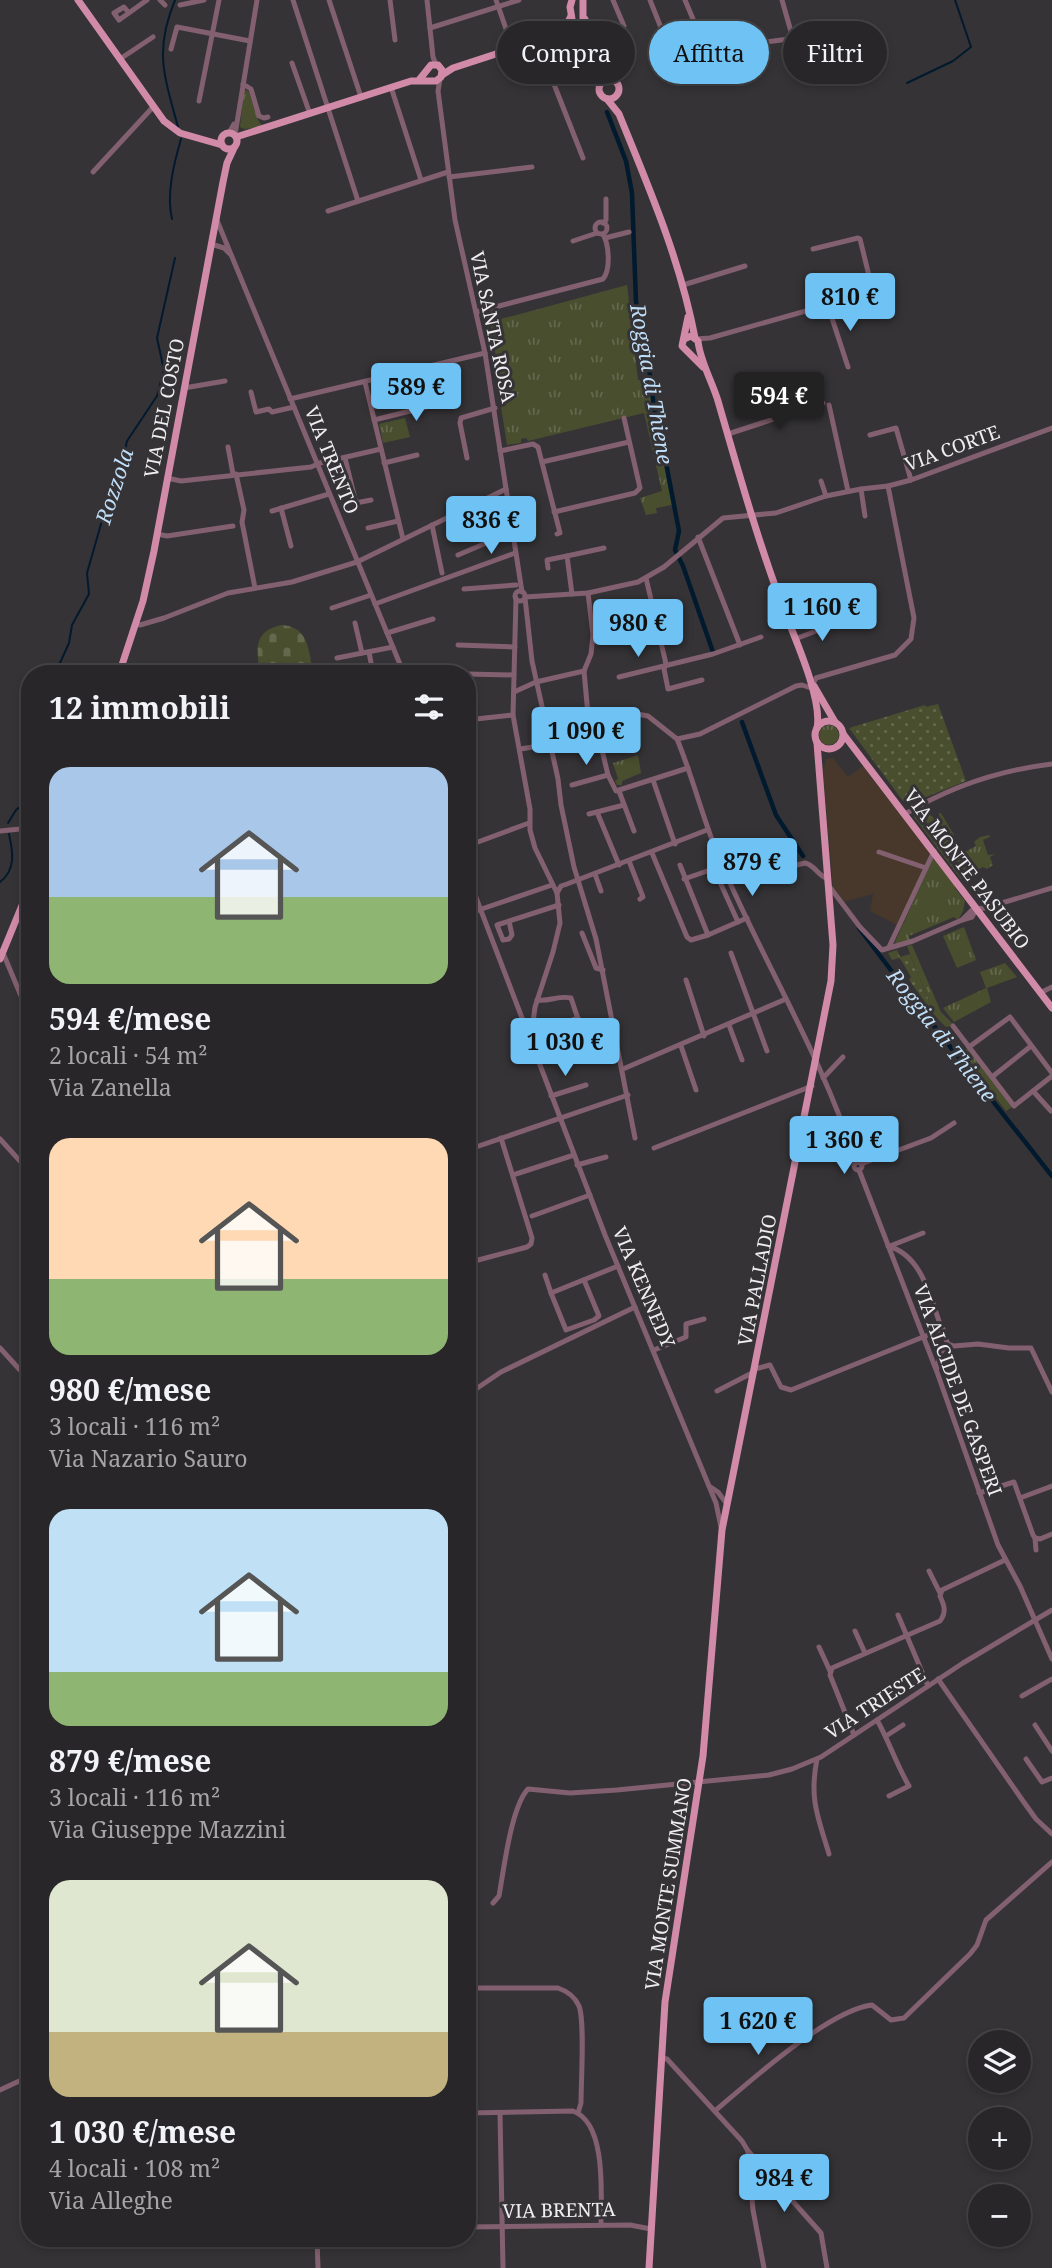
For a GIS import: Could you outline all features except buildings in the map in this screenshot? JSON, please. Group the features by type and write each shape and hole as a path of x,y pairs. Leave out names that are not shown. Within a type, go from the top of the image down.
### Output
{"main road":[{"path":"78,0 153,107 171,128 224,147"},
{"path":"582,21 585,0"},
{"path":"570,2 573,21"},
{"path":"584,12 586,21"},
{"path":"568,21 571,16"},
{"path":"227,163 221,140 232,139 419,80 434,71 497,54"},
{"path":"617,84 619,114"},
{"path":"600,85 601,93 619,114 647,181 683,285 697,343 751,514 811,683 817,709 817,743 823,748 843,746 856,750"},
{"path":"607,99 613,98 619,92"},
{"path":"207,140 232,139"},
{"path":"224,147 232,139"},
{"name":"VIA DEL COSTO","path":"122,665 136,624 157,534 232,139"},
{"path":"689,306 688,327 682,348 708,373"},
{"path":"684,338 691,336 697,343"},
{"path":"689,353 697,343"},
{"path":"811,683 835,722"},
{"path":"817,709 827,708"},
{"path":"817,727 827,720 835,722 842,727 844,735 825,756 819,770"},
{"name":"VIA MONTE PASUBIO","path":"844,735 1052,1008"},
{"name":"VIA PALLADIO","path":"727,1505 812,1086 832,972 829,882 817,743"},
{"path":"1,956 21,908"},
{"name":"VIA MONTE SUMMANO","path":"649,2268 660,2058 668,1979 700,1782 722,1530 727,1505"}],"street":[{"path":"129,13 147,0"},
{"path":"185,0 180,5 204,0"},
{"path":"199,101 219,0"},
{"name":"VIA DEL COSTO","path":"232,139 257,0"},
{"path":"293,0 358,201"},
{"path":"329,0 361,97"},
{"path":"390,0 395,40"},
{"name":"VIA SANTA ROSA","path":"426,0 455,220 495,408 521,596"},
{"path":"496,0 503,21"},
{"path":"430,28 519,0"},
{"path":"613,0 622,21"},
{"path":"650,0 658,21"},
{"path":"685,0 694,21"},
{"path":"769,42 789,39 792,35 782,0"},
{"path":"171,48 177,27 250,41"},
{"path":"120,60 153,37"},
{"path":"292,63 310,114"},
{"path":"243,84 251,89 259,116 268,117"},
{"path":"554,84 583,158"},
{"path":"391,87 421,180"},
{"path":"93,172 153,107"},
{"path":"237,118 241,130 255,132"},
{"path":"328,211 421,180 532,167"},
{"path":"476,312 603,279 607,270 602,235 606,229 603,223 606,220 606,199"},
{"name":"VIA TRENTO","path":"216,218 400,665"},
{"path":"573,241 629,232"},
{"path":"212,240 225,238"},
{"path":"697,343 873,292 860,239 813,249"},
{"path":"212,240 224,247 233,258"},
{"path":"683,285 745,266"},
{"path":"828,306 848,368"},
{"path":"290,399 485,353"},
{"path":"184,388 225,381"},
{"path":"365,382 402,539"},
{"path":"251,392 256,412 294,407"},
{"path":"374,420 450,401"},
{"path":"727,435 826,404 848,491"},
{"path":"467,458 461,418 495,408"},
{"path":"554,512 637,492 640,488 624,418"},
{"path":"870,435 896,428 911,480"},
{"name":"VIA CORTE","path":"521,596 587,593 646,578 723,517 776,513 825,496 911,480 1052,428"},
{"path":"542,462 629,442"},
{"path":"500,451 533,444 538,447 560,533 556,534"},
{"path":"228,447 244,510 242,522 255,588"},
{"path":"167,478 181,481 311,467 381,449"},
{"path":"384,463 417,455"},
{"path":"345,458 357,506 371,500"},
{"path":"821,481 825,496"},
{"path":"520,749 546,745 551,739 632,713 640,713 654,719 677,739 700,734 817,678 895,655 911,639 914,618 888,486"},
{"path":"136,624 164,618 228,593 308,578 357,562 506,489"},
{"path":"860,489 865,516"},
{"path":"272,511 329,494"},
{"path":"281,508 291,545"},
{"path":"369,528 398,521"},
{"path":"432,525 442,573"},
{"path":"157,534 167,536 233,526"},
{"path":"458,555 512,532"},
{"path":"698,537 740,645"},
{"path":"548,568 547,560 604,548"},
{"path":"375,604 515,553"},
{"path":"567,556 572,594"},
{"name":"VIA SANTA ROSA","path":"517,569 516,585 521,596"},
{"path":"646,578 666,664 664,669 668,689 702,680"},
{"path":"464,589 516,585"},
{"path":"587,593 593,647 584,671 593,725 600,740 613,788 619,792 634,831"},
{"path":"332,608 371,595"},
{"path":"521,596 516,610 513,715 535,848 557,893 559,905 558,935 529,1029"},
{"path":"521,596 548,742 578,880 603,970 635,1138"},
{"path":"387,633 433,619"},
{"path":"795,639 840,622"},
{"path":"355,623 362,653"},
{"path":"619,677 713,654 761,637"},
{"path":"458,645 515,647"},
{"path":"337,658 393,647"},
{"path":"369,652 371,665"},
{"path":"514,692 536,682 584,671"},
{"path":"476,674 514,675"},
{"path":"476,719 513,715"},
{"name":"VIA ALCIDE DE GASPERI","path":"677,739 707,830 816,1062 859,1166 1005,1560 1020,1586 1052,1659"},
{"path":"905,814 963,786 1002,773 1052,764"},
{"path":"619,792 688,768"},
{"path":"572,785 608,775"},
{"path":"653,780 675,844"},
{"path":"589,814 624,805"},
{"path":"597,812 619,865"},
{"path":"476,843 529,823"},
{"path":"0,831 21,829"},
{"path":"557,893 561,886 707,830"},
{"path":"889,947 934,851"},
{"path":"652,852 687,937 695,940 747,918"},
{"path":"879,852 926,868"},
{"path":"629,861 643,897 640,900"},
{"path":"729,881 808,864 829,882 880,950 884,951 962,920 978,908 1052,888"},
{"path":"680,865 708,935"},
{"path":"684,879 722,865"},
{"path":"714,869 738,922"},
{"path":"595,874 601,891"},
{"path":"549,876 561,886"},
{"path":"476,911 552,885"},
{"path":"476,898 529,1029"},
{"path":"969,898 970,915"},
{"path":"503,940 498,925 559,905"},
{"path":"970,915 986,920"},
{"path":"494,943 509,939 512,935 509,921"},
{"path":"582,933 596,968 603,970"},
{"path":"731,953 767,1051"},
{"path":"1,956 21,997"},
{"path":"686,981 704,1036"},
{"path":"1040,993 1052,987"},
{"path":"525,1017 536,1004 560,997 571,998 579,1020 555,1026"},
{"path":"623,1069 786,999"},
{"path":"953,1026 1014,1106 1052,1075 1010,1017 969,1046"},
{"path":"729,1025 743,1060"},
{"name":"VIA KENNEDY","path":"529,1029 537,1058 577,1165 716,1503 722,1530"},
{"path":"537,1058 583,1045"},
{"path":"681,1046 696,1090"},
{"path":"992,1077 1031,1046"},
{"path":"823,1078 843,1057"},
{"path":"551,1096 586,1086"},
{"path":"654,1148 812,1086"},
{"path":"1033,1091 1052,1111"},
{"path":"476,1147 628,1095"},
{"path":"859,1166 938,1134 954,1123"},
{"path":"476,1260 530,1246 532,1238 501,1138"},
{"path":"0,1139 21,1162"},
{"path":"516,1174 574,1154"},
{"path":"577,1165 606,1157"},
{"path":"532,1216 590,1195"},
{"path":"889,1246 923,1233"},
{"path":"889,1246 905,1256 918,1270 948,1343 954,1346 978,1344 1002,1348 1031,1348 1052,1392"},
{"path":"551,1293 618,1266"},
{"path":"545,1275 566,1330 598,1316 584,1280"},
{"path":"476,1389 501,1372 635,1307"},
{"path":"654,1350 687,1338 686,1324 704,1319"},
{"path":"717,1391 769,1365 781,1387 791,1390 943,1329"},
{"path":"937,1372 939,1359 948,1343"},
{"path":"0,1348 21,1371"},
{"path":"979,1493 1014,1482 1037,1550"},
{"path":"709,1486 718,1492 727,1505"},
{"path":"718,1492 731,1486"},
{"path":"1020,1498 1052,1486"},
{"path":"716,1503 727,1505"},
{"path":"1035,1538 1040,1539 1052,1534"},
{"path":"940,1592 945,1587 1005,1560"},
{"path":"830,1671 940,1621 945,1609 929,1571"},
{"name":"VIA TRIESTE","path":"493,1903 499,1896 513,1816 522,1795 528,1789 547,1793 570,1793 769,1775 817,1759 1052,1609"},
{"path":"898,1615 928,1686"},
{"path":"855,1631 865,1654"},
{"path":"819,1647 853,1735"},
{"path":"939,1679 1023,1801 1050,1830"},
{"path":"1022,1696 1052,1679"},
{"path":"877,1720 886,1736 890,1752 909,1786 889,1796"},
{"path":"886,1736 903,1725"},
{"path":"1035,1725 1052,1751"},
{"path":"817,1759 812,1785 814,1804 829,1854"},
{"path":"1026,1759 1042,1782 1052,1778"},
{"path":"715,2110 767,2066 820,2028 862,2006 872,2005 891,2020 904,2018 970,1954 977,1945 986,1920 1052,1862"},
{"path":"476,1988 558,1988 566,1991 577,2003 581,2012 581,2103 578,2113"},
{"path":"660,2058 667,2059 715,2110 821,2234 827,2268"},
{"path":"0,2090 21,2080"},
{"path":"476,2113 578,2113 587,2125 600,2156 601,2225"},
{"path":"500,2113 503,2268"},
{"path":"748,2151 753,2210 764,2268"},
{"name":"VIA BRENTA","path":"476,2227 630,2225 651,2229"},
{"path":"317,2247 318,2268"}],"shaded area":[{"path":"833,758 848,777 864,765 930,852 899,926 870,911 873,894 844,902 833,887 823,771 826,759"}],"green space":[{"path":"244,89 249,92 263,127 240,127"},
{"path":"627,285 638,380 649,380 672,505 656,508 657,513 646,515 640,498 662,491 644,413 528,441 526,438 521,439 521,443 507,445 500,400 503,399 490,322"},
{"path":"405,418 410,437 383,443 379,424"},
{"path":"281,625 297,630 306,641 312,665 259,665 258,643 265,632"},
{"path":"938,704 966,781 916,801 903,801 849,728 925,705"},
{"path":"825,725 833,725 839,735 833,745 825,745 819,739 819,731"},
{"path":"638,755 641,773 622,781 622,785 617,785 613,763"},
{"path":"916,812 929,814 935,819 939,818 941,813 954,835 950,838 959,855 976,846 974,842 980,837 989,835 990,837 983,840 988,855 995,854 990,857 993,865 987,869 983,867 961,879 914,817"},
{"path":"933,858 936,858 956,883 955,888 965,901 963,911 958,920 954,917 897,944 895,942"},
{"path":"964,927 976,960 957,968 943,936"},
{"path":"912,945 941,1012 952,1023 951,1026 946,1027 935,1016 907,946"},
{"path":"897,950 900,957 910,954 935,1016 909,980 911,977 901,960 892,960 888,953"},
{"path":"1005,963 1017,977 987,988 991,1002 954,1022 943,1008 986,988 980,972"},
{"path":"968,1048 1012,1107 1006,1111 962,1053"}],"waterway":[{"name":"Rozzola","path":"175,0 165,34 163,63 178,127"},
{"path":"907,83 953,61 971,47 955,0"},
{"name":"Roggia di Thiene","path":"607,112 626,161 632,193 636,302 649,368 657,431 661,437 679,531 675,550 713,652"},
{"name":"Rozzola","path":"172,219 170,189 181,139"},
{"name":"Rozzola","path":"59,665 69,643 72,625 89,594 87,573 127,441 157,396 164,370 157,338 175,258"},
{"name":"Roggia di Thiene","path":"742,722 776,815 803,856"},
{"name":"Rozzola","path":"8,823 21,806"},
{"name":"Rozzola","path":"0,882 11,866 9,834"},
{"name":"Roggia di Thiene","path":"859,928 1052,1176"}]}
